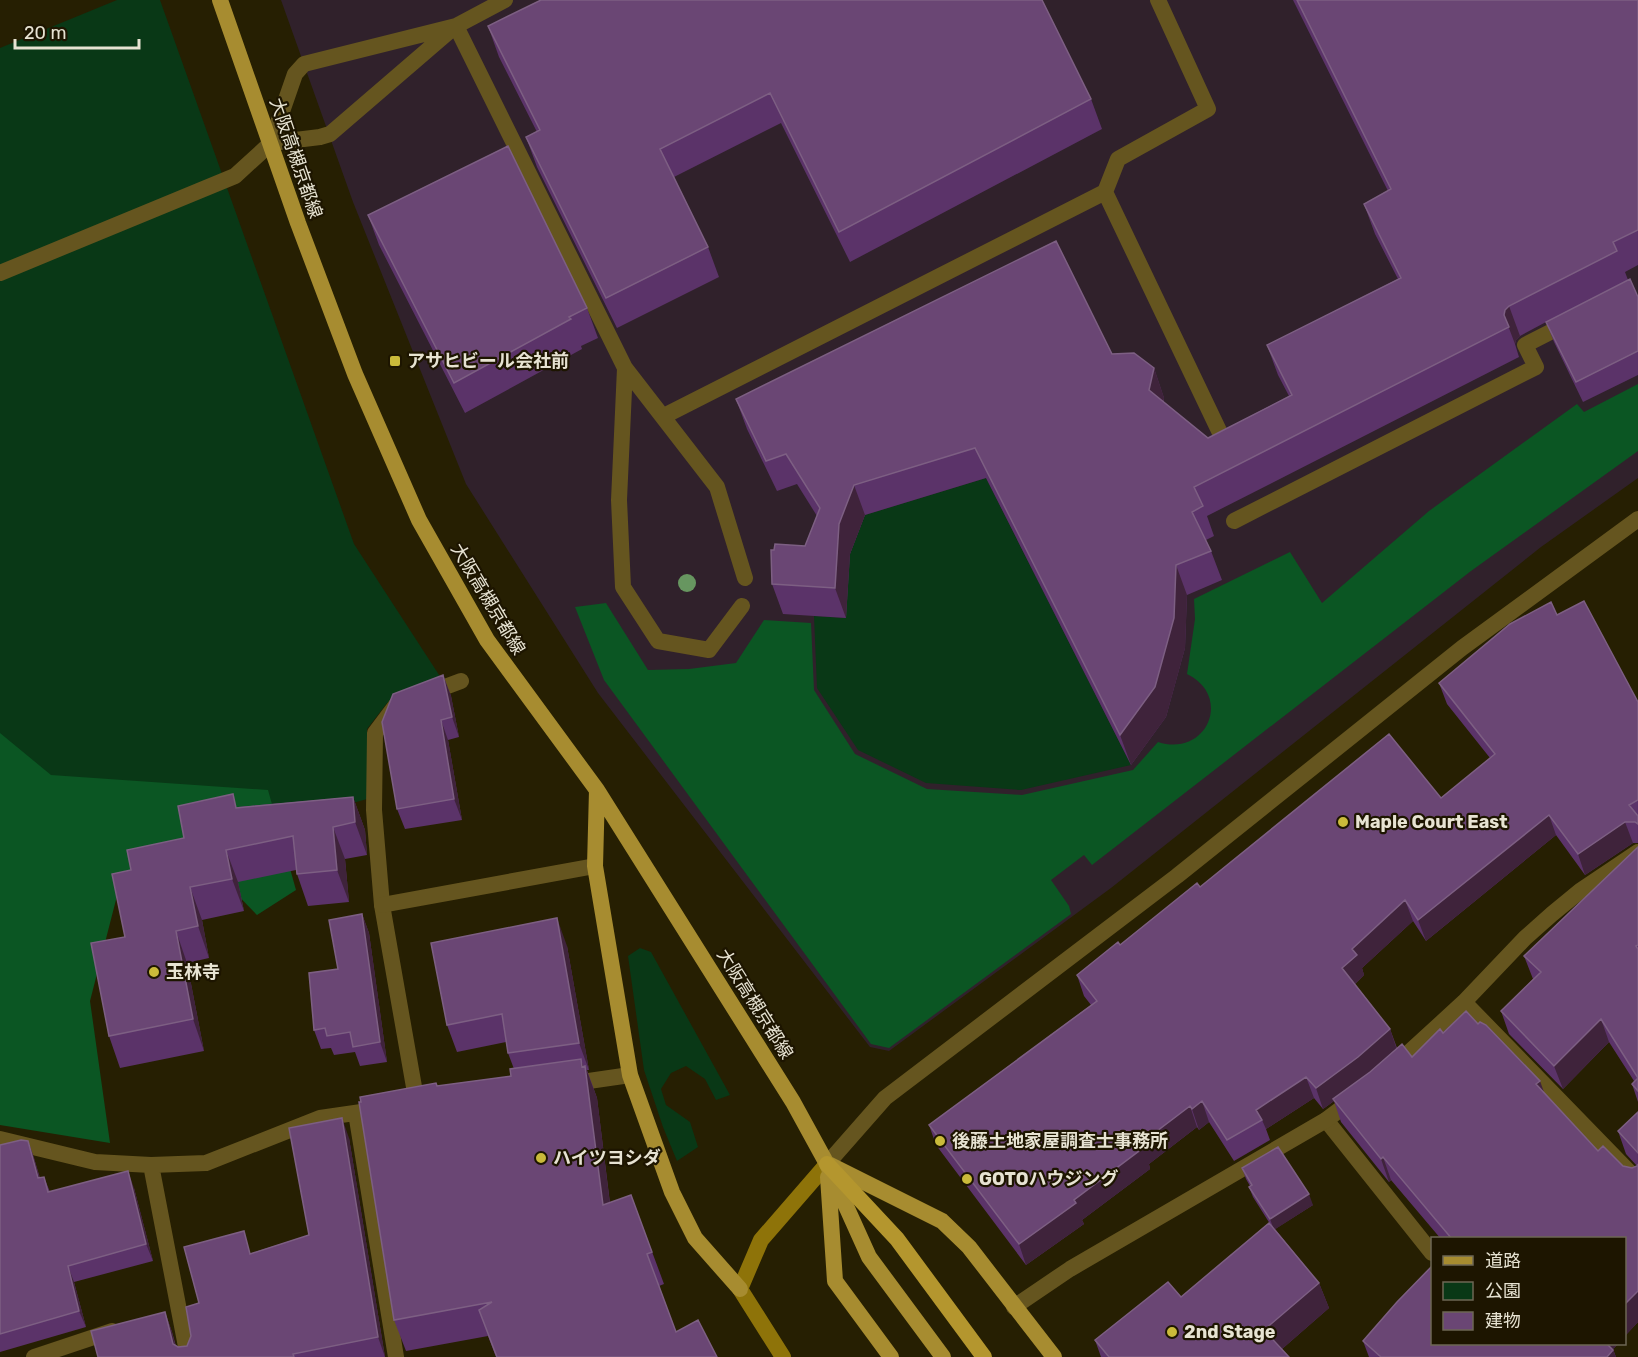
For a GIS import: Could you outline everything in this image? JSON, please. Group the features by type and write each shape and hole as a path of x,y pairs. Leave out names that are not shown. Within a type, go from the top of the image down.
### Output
{"highway":[{"path":"827,1164 897,1239 984,1357"}],"main road":[{"name":"大阪高槻京都線","path":"220,0 298,223 355,374 418,520 486,640 597,790 794,1102 827,1164 835,1281 891,1357"},
{"path":"597,790 595,866 630,1075 672,1192 695,1238 740,1289 783,1357"},
{"path":"740,1289 761,1240 827,1164"},
{"path":"827,1164 942,1221 969,1247 1054,1357"},
{"path":"827,1164 869,1257 943,1357"}],"street":[{"path":"271,143 330,134 456,26 505,0"},
{"path":"664,416 1105,192 1118,159 1208,109 1158,0"},
{"path":"0,273 235,176 271,143 296,74 304,64 456,26"},
{"path":"456,26 626,368 717,487 745,578"},
{"path":"1105,192 1222,437"},
{"path":"1234,521 1536,367 1525,345 1587,314"},
{"path":"626,368 619,500 623,588 658,641 709,650 742,606"},
{"path":"827,1164 885,1098 1177,876 1462,648 1638,519"},
{"path":"0,1139 95,1162 151,1166 206,1163 320,1118 422,1103 382,905 374,810 375,733 394,706 460,681"},
{"path":"1380,1079 1464,1002 1525,938 1552,914 1580,891 1638,852"},
{"path":"382,905 595,866"},
{"path":"1464,1002 1638,1181"},
{"path":"553,1086 630,1075"},
{"path":"1014,1307 1070,1269 1326,1120 1363,1093"},
{"path":"356,1113 396,1357"},
{"path":"1326,1120 1431,1252"},
{"path":"151,1166 173,1312 188,1357"},
{"path":"34,1357 123,1328"}],"shaded area":[{"path":"281,0 1638,0 1638,478 1541,547 1111,888 889,1051 870,1047 598,693 466,484 353,202"}],"green space":[{"path":"117,0 160,0 354,544 443,681 387,703 367,729 367,799 300,818 0,870 0,48"},
{"path":"1638,384 1638,451 1471,571 1092,865 1084,855 1051,880 1069,906 1071,914 889,1048 871,1044 604,680 575,607 606,603 648,670 689,669 736,663 764,620 811,623 814,690 855,754 927,789 1022,795 1133,770 1158,742 1175,745 1190,741 1201,733 1208,722 1211,709 1209,696 1201,684 1187,674 1195,619 1194,599 1290,552 1322,603 1429,511 1577,404 1584,412"},
{"path":"986,478 1131,765 1021,790 926,783 858,750 817,688 814,616 846,618 841,577 865,515"},
{"path":"0,733 51,775 268,790 296,890 257,915 223,880 118,892 90,1001 110,1143 0,1125"},
{"path":"640,948 651,952 730,1095 716,1100 705,1079 686,1066 671,1073 661,1089 666,1105 690,1122 698,1147 677,1161 644,1070 628,956"}],"building":[{"path":"541,0 1042,0 1091,99 839,232 770,93 660,149 708,247 606,298 526,137 540,130 488,26"},
{"path":"1297,0 1638,0 1638,230 1613,242 1617,251 1509,306 1504,315 1509,327 1194,487 1203,506 1192,512 1211,551 1176,565 1174,618 1155,687 1120,735 975,448 854,485 839,524 835,588 772,584 771,550 774,550 775,544 805,546 820,508 786,454 766,461 736,399 1056,241 1112,354 1134,353 1154,368 1149,390 1208,438 1292,395 1267,345 1401,278 1364,204 1391,189"},
{"path":"508,146 587,308 454,383 368,215"},
{"path":"1630,279 1638,297 1638,351 1576,382 1546,322"},
{"path":"1584,601 1638,702 1638,800 1629,805 1638,816 1638,824 1625,822 1578,854 1549,815 1418,920 1405,900 1352,949 1357,955 1342,968 1390,1029 1358,1057 1316,1088 1306,1077 1256,1110 1262,1120 1227,1140 1202,1101 1192,1109 1190,1106 1140,1144 1143,1148 1074,1200 1076,1203 1019,1244 929,1125 1097,1001 1077,975 1118,942 1120,945 1197,883 1200,887 1389,734 1441,798 1495,754 1439,683 1510,624 1551,602 1557,615"},
{"path":"443,675 452,717 441,720 454,799 397,809 382,722 393,694"},
{"path":"233,794 236,808 353,797 355,822 333,827 337,870 297,874 293,836 226,850 232,879 190,887 198,926 176,931 193,1019 109,1036 91,943 125,937 112,874 131,870 127,850 184,838 178,806"},
{"path":"1638,847 1638,945 1636,946 1638,949 1638,1078 1601,1019 1554,1066 1501,1011 1541,972 1524,956"},
{"path":"362,914 380,1042 353,1047 350,1032 327,1036 325,1028 314,1030 309,973 338,969 329,920"},
{"path":"557,918 579,1043 508,1053 502,1014 447,1025 431,943"},
{"path":"1466,1011 1478,1024 1480,1022 1486,1025 1540,1081 1536,1084 1598,1151 1603,1146 1623,1166 1632,1168 1638,1164 1638,1291 1626,1303 1626,1237 1450,1237 1383,1157 1381,1159 1333,1099 1370,1072 1402,1044 1412,1057 1440,1029 1443,1033"},
{"path":"581,1059 582,1067 585,1066 603,1205 631,1195 652,1252 647,1254 676,1332 698,1320 717,1357 497,1357 479,1310 492,1302 394,1320 360,1097 436,1083 437,1086 511,1076 510,1069"},
{"path":"1638,1078 1638,1091 1632,1084"},
{"path":"1638,1112 1638,1153 1618,1131"},
{"path":"342,1118 378,1337 293,1354 294,1357 98,1357 91,1331 165,1312 173,1344 178,1347 187,1346 191,1336 186,1307 199,1303 184,1247 244,1231 250,1254 309,1235 289,1128"},
{"path":"21,1140 28,1141 38,1178 44,1177 48,1192 128,1171 146,1244 68,1266 79,1311 0,1334 0,1145"},
{"path":"1278,1147 1309,1194 1270,1219 1249,1187 1252,1185 1242,1168"},
{"path":"1269,1223 1319,1283 1264,1330 1289,1357 1109,1357 1095,1340 1168,1282 1181,1297"},
{"path":"1431,1267 1431,1345 1608,1345 1613,1350 1607,1357 1381,1357 1363,1341"}],"place":[{"name":"アサヒビール会社前","path":"395,361"},
{"name":"Maple Court East","path":"1343,822"},
{"name":"玉林寺","path":"154,972"},
{"name":"後藤土地家屋調査士事務所","path":"940,1141"},
{"name":"ハイツヨシダ","path":"541,1158"},
{"name":"GOTOハウジング","path":"967,1179"},
{"name":"2nd Stage","path":"1172,1332"}]}
